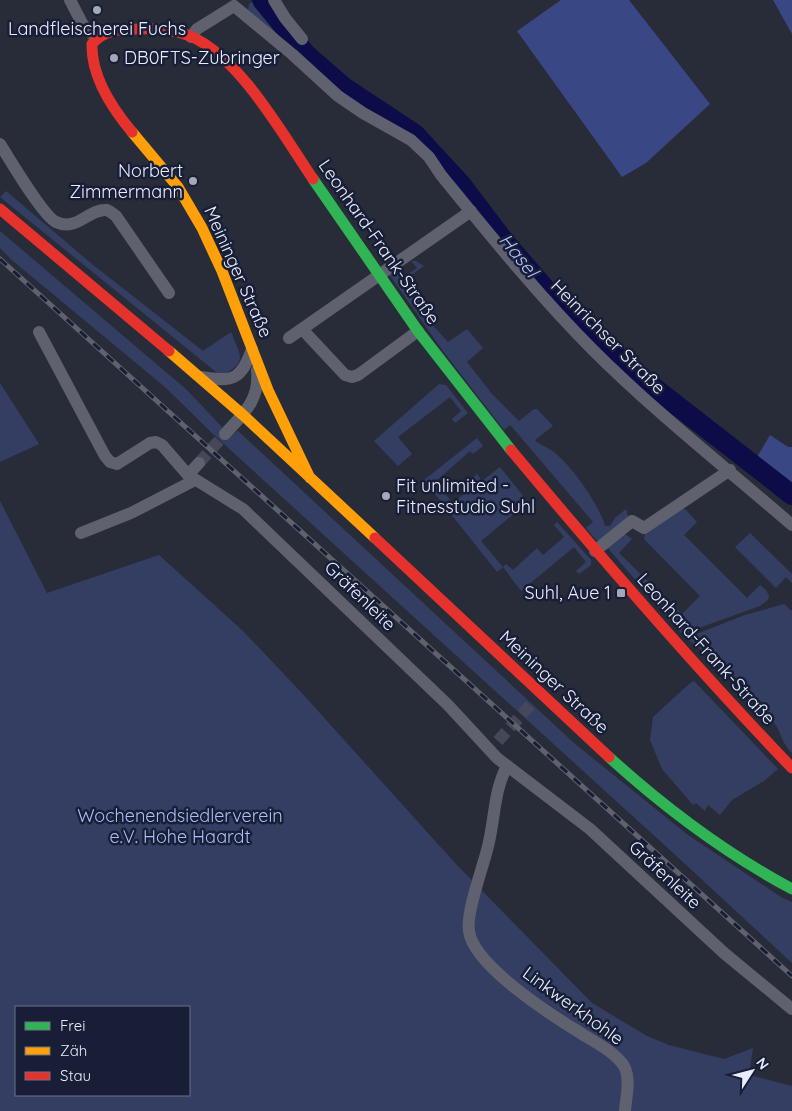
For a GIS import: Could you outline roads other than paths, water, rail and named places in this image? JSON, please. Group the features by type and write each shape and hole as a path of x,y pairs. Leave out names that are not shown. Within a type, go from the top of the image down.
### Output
{"street":[{"path":"70,0 83,25 96,38"},
{"path":"274,0 285,18 302,39"},
{"name":"Heinrichser Straße","path":"191,37 197,29 238,3 338,96 363,113 411,140 429,157 441,175 546,302 593,350 670,423 730,470 792,525"},
{"name":"Leonhard-Frank-Straße","path":"96,38 112,30 154,27 174,30 207,45 220,55 247,83 418,331 499,436 595,551 736,710 792,768"},
{"name":"Meininger Straße","path":"96,38 92,44 91,54 104,93 118,116 160,163 191,208 236,303 280,419 310,478"},
{"path":"0,144 42,209 54,221 63,225 74,224 101,211 108,210 116,216 169,293"},
{"name":"Meininger Straße","path":"0,209 243,414 407,566 535,696 644,789 694,828 743,861 792,889"},
{"path":"289,338 471,211"},
{"path":"302,329 345,375 352,377 358,375 418,331"},
{"name":"Gräfenleite","path":"39,332 105,456 110,462 117,464 150,443 156,442 162,445 192,477 243,509 448,705 494,745 507,766 590,829 724,953 792,1009"},
{"path":"200,377 220,380 233,378 238,375 254,354"},
{"name":"Meininger Straße","path":"243,414 250,406 257,388 254,354"},
{"path":"225,434 243,414"},
{"path":"81,533 131,513 192,477 199,463"},
{"path":"595,551 632,521 644,528 730,470"},
{"name":"Linkwerkhohle","path":"507,766 501,778 496,797 488,848 469,921 470,938 491,966 514,986 543,1009 613,1054 624,1067 628,1082 625,1111"}],"waterway":[{"name":"Hasel","path":"262,0 306,54 344,87 415,134 461,184 505,242 564,310 652,386 792,495"}],"tunnel":[{"path":"199,463 225,434"},
{"path":"498,741 533,702"}],"railway":[{"path":"0,259 792,976"}],"place":[{"name":"Landfleischerei Fuchs","path":"97,10"},
{"name":"DB0FTS-Zubringer","path":"114,58"},
{"name":"Norbert Zimmermann","path":"193,181"},
{"name":"Fit unlimited - Fitnesstudio Suhl","path":"386,496"},
{"name":"Suhl, Aue 1","path":"621,593"}],"park label":[{"name":"Wochenendsiedlerverein e.V. Hohe Haardt","path":"180,826"}]}
